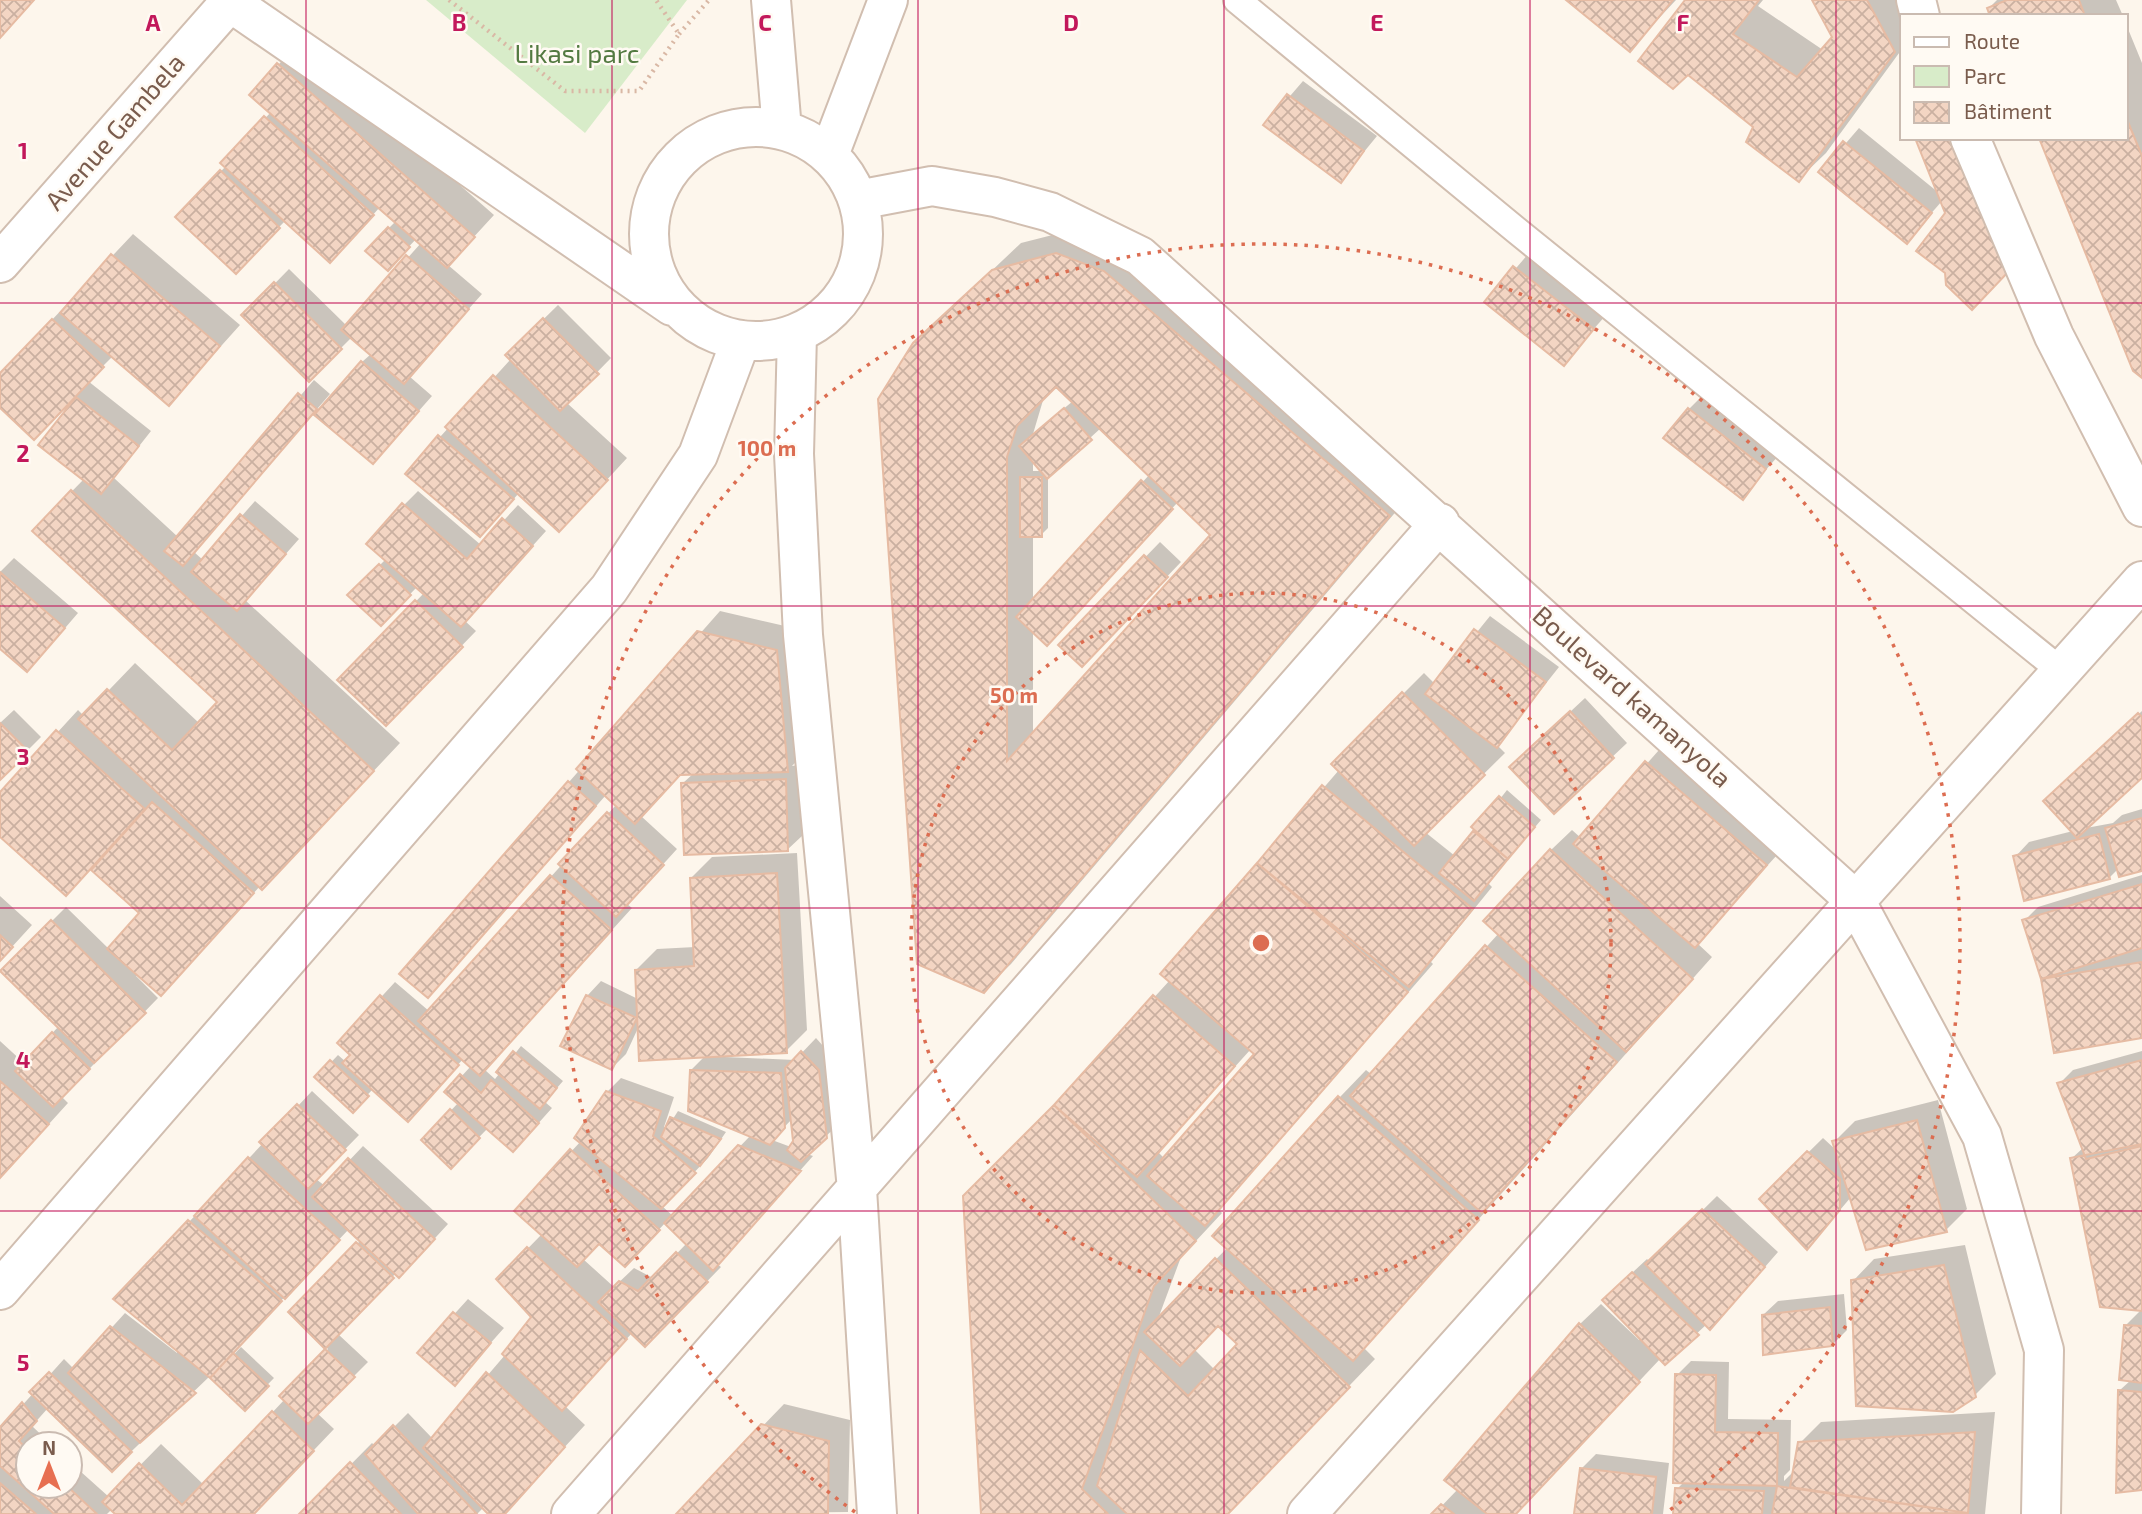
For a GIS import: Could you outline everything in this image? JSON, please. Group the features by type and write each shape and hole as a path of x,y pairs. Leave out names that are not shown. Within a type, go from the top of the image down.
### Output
{"street":[{"path":"771,0 782,130"},
{"path":"830,155 888,0"},
{"path":"228,1 689,318 705,329 741,340 769,340 797,334 820,321 840,302 854,279 863,240 859,200 847,176 830,155 807,139 782,130 749,127 718,134 690,150 667,173 654,202 648,234 653,265 667,295 689,318"},
{"name":"Avenue Gambela","path":"0,263 228,1"},
{"path":"1971,140 2053,336 2142,507"},
{"name":"Boulevard kamanyola","path":"859,200 932,186 995,197 1050,212 1140,256 1440,523 1855,900 1982,1136 2044,1350 2041,1514"},
{"path":"797,334 794,454 803,635 857,1189 877,1514"},
{"path":"0,1290 609,589 698,455 741,340"},
{"path":"570,1514 1440,523"},
{"path":"1307,1514 2142,581"}],"lane":[{"path":"1237,0 1516,230 2060,670"}],"path":[{"path":"449,0 565,90 639,91 679,34 709,0"},
{"path":"656,0 679,34"}],"green space":[{"name":"Likasi parc","path":"426,0 687,0 585,133"}],"building":[{"path":"0,0 34,0 0,38"},
{"path":"1566,0 1673,0 1630,52"},
{"path":"1685,0 1759,0 1733,34 1797,77 1832,37 1812,0 1867,0 1895,52 1799,182 1746,142 1753,127 1688,75 1673,89 1638,61"},
{"path":"2007,0 2079,0 2084,14 1989,14 1987,8"},
{"path":"277,63 475,237 447,268 249,95"},
{"path":"1287,94 1364,151 1341,183 1263,125"},
{"path":"264,116 374,215 330,263 220,163"},
{"path":"2128,122 2142,156 2142,378 2133,371 2040,140 2128,140"},
{"path":"1916,140 1955,140 2010,270 1972,310 1946,285 1945,273 1916,251 1945,213"},
{"path":"1843,141 1932,213 1907,244 1818,172"},
{"path":"220,170 280,228 236,274 175,217"},
{"path":"388,227 410,247 388,271 365,251"},
{"path":"1056,253 1104,271 1390,516 984,993 917,964 878,399 913,343 992,270","holes":["1056,387 1210,535 1007,761 1007,457 1017,426"]},
{"path":"111,254 220,346 169,406 60,313"},
{"path":"406,255 469,309 404,384 341,330"},
{"path":"1513,266 1594,329 1564,366 1484,302"},
{"path":"274,282 342,349 309,382 241,315"},
{"path":"543,318 599,374 560,411 505,355"},
{"path":"52,319 104,367 34,440 0,408 0,373"},
{"path":"361,361 419,411 373,464 314,415"},
{"path":"493,375 608,480 559,532 445,427"},
{"path":"298,393 317,409 183,566 164,551"},
{"path":"76,397 139,446 101,494 38,445"},
{"path":"1064,408 1092,440 1047,479 1019,446"},
{"path":"1688,408 1766,469 1743,500 1663,438"},
{"path":"438,435 514,499 480,537 405,474"},
{"path":"1020,477 1042,477 1042,537 1020,537"},
{"path":"1141,480 1173,509 1047,646 1016,617"},
{"path":"71,490 374,771 262,890 78,719 107,689 172,750 217,702 32,531"},
{"path":"402,503 467,559 502,518 533,546 461,627 366,544"},
{"path":"240,514 286,554 237,611 191,572"},
{"path":"1144,555 1168,577 1082,667 1058,645"},
{"path":"379,564 411,595 381,626 347,595"},
{"path":"0,572 65,628 27,672 0,649"},
{"path":"415,600 463,647 386,726 337,680"},
{"path":"1474,629 1546,682 1497,748 1425,694"},
{"path":"697,631 777,650 788,772 680,775 635,824 576,769"},
{"path":"1402,692 1485,775 1414,846 1331,764"},
{"path":"1570,711 1614,758 1554,814 1509,767"},
{"path":"2138,713 2142,717 2142,778 2077,838 2043,801"},
{"path":"0,723 29,752 0,780"},
{"path":"56,730 145,809 66,896 0,837 0,792"},
{"path":"1645,761 1767,865 1695,948 1573,844"},
{"path":"786,779 788,851 684,855 681,783"},
{"path":"568,781 596,806 428,998 399,974"},
{"path":"1322,785 1473,909 1409,987 1257,863"},
{"path":"1499,796 1535,827 1508,859 1471,827"},
{"path":"152,802 254,893 161,996 107,949 139,913 91,870"},
{"path":"607,812 664,865 616,917 558,864"},
{"path":"2142,818 2142,871 2119,877 2105,828"},
{"path":"1473,831 1508,859 1474,901 1439,873"},
{"path":"2099,834 2110,879 2024,901 2013,856"},
{"path":"1550,849 1693,979 1626,1052 1483,921"},
{"path":"1257,863 1408,992 1205,1226 1147,1176 1254,1054 1160,974"},
{"path":"777,873 787,1053 639,1061 635,970 694,966 690,878"},
{"path":"550,875 612,930 480,1076 418,1021"},
{"path":"2142,884 2142,948 2041,979 2022,920"},
{"path":"51,920 146,1013 94,1063 0,971"},
{"path":"0,935 13,947 0,961"},
{"path":"1485,945 1617,1062 1482,1213 1350,1096"},
{"path":"2142,962 2142,1038 2054,1053 2041,979"},
{"path":"380,995 459,1065 408,1122 342,1063 350,1055 337,1043"},
{"path":"586,995 637,1018 612,1070 560,1046"},
{"path":"1153,995 1235,1066 1137,1177 1054,1105"},
{"path":"52,1032 90,1069 53,1107 15,1071"},
{"path":"513,1051 557,1088 540,1109 496,1072"},
{"path":"801,1051 819,1070 827,1138 801,1162 787,1150 793,1141 785,1068"},
{"path":"330,1060 369,1096 353,1113 314,1077"},
{"path":"2142,1060 2142,1146 2086,1159 2057,1083"},
{"path":"690,1070 781,1073 785,1128 770,1145 688,1111"},
{"path":"460,1074 481,1093 491,1080 539,1123 513,1152 444,1092"},
{"path":"0,1081 49,1124 0,1178"},
{"path":"606,1091 661,1111 653,1136 696,1173 661,1209 574,1138"},
{"path":"1338,1096 1479,1220 1353,1361 1212,1236"},
{"path":"297,1104 346,1150 308,1189 259,1142"},
{"path":"1054,1105 1196,1241 1154,1286 1082,1489 1108,1514 981,1514 963,1196"},
{"path":"450,1109 480,1138 451,1169 421,1140"},
{"path":"670,1117 721,1139 700,1166 661,1137"},
{"path":"1917,1120 1947,1232 1866,1250 1832,1141"},
{"path":"2142,1144 2142,1311 2100,1307 2070,1158"},
{"path":"738,1145 801,1171 713,1271 664,1223"},
{"path":"570,1149 660,1230 625,1267 599,1244 577,1267 514,1211"},
{"path":"1807,1151 1840,1179 1840,1210 1807,1250 1759,1199"},
{"path":"248,1157 340,1240 285,1299 194,1216"},
{"path":"348,1158 435,1239 399,1278 312,1197"},
{"path":"1702,1209 1765,1267 1710,1330 1645,1264"},
{"path":"188,1220 282,1301 210,1378 113,1299"},
{"path":"356,1242 394,1278 325,1349 288,1312"},
{"path":"527,1247 627,1339 562,1411 502,1354 531,1317 496,1279"},
{"path":"676,1252 708,1282 645,1347 598,1302 619,1281 638,1291"},
{"path":"1215,1258 1350,1387 1228,1514 1127,1514 1097,1486 1140,1350 1188,1396 1237,1344 1218,1326 1180,1366 1144,1332"},
{"path":"1944,1265 1976,1397 1953,1412 1856,1406 1851,1280"},
{"path":"1632,1272 1699,1335 1665,1365 1602,1300"},
{"path":"1830,1307 1833,1346 1763,1355 1762,1315"},
{"path":"453,1312 491,1343 455,1386 417,1353"},
{"path":"1579,1323 1640,1382 1516,1514 1487,1514 1444,1480"},
{"path":"2124,1325 2142,1326 2142,1383 2119,1380"},
{"path":"110,1326 196,1393 140,1443 68,1373"},
{"path":"325,1349 355,1377 308,1424 279,1396"},
{"path":"233,1353 269,1386 245,1411 210,1378"},
{"path":"49,1372 132,1452 112,1472 84,1445 84,1430 68,1430 29,1392"},
{"path":"486,1372 565,1447 505,1514 488,1514 423,1448"},
{"path":"1675,1374 1716,1375 1715,1432 1778,1433 1777,1486 1673,1483"},
{"path":"2118,1390 2142,1392 2142,1490 2116,1493"},
{"path":"22,1402 37,1421 29,1430 14,1430 14,1478 0,1466 0,1427"},
{"path":"272,1411 314,1451 254,1514 115,1514 102,1502 139,1463 182,1505"},
{"path":"761,1424 829,1441 828,1514 676,1514"},
{"path":"393,1425 477,1514 418,1514 365,1454"},
{"path":"1975,1432 1968,1513 1790,1487 1798,1442"},
{"path":"350,1462 401,1514 299,1514"},
{"path":"1580,1468 1656,1477 1652,1514 1574,1514"},
{"path":"0,1483 14,1495 14,1500 20,1500 36,1514 0,1514"},
{"path":"1777,1486 1968,1513 1772,1514"},
{"path":"1675,1488 1764,1491 1762,1514 1673,1514"},
{"path":"38,1500 82,1500 97,1514 54,1514"},
{"path":"1441,1504 1454,1514 1431,1514"}]}
